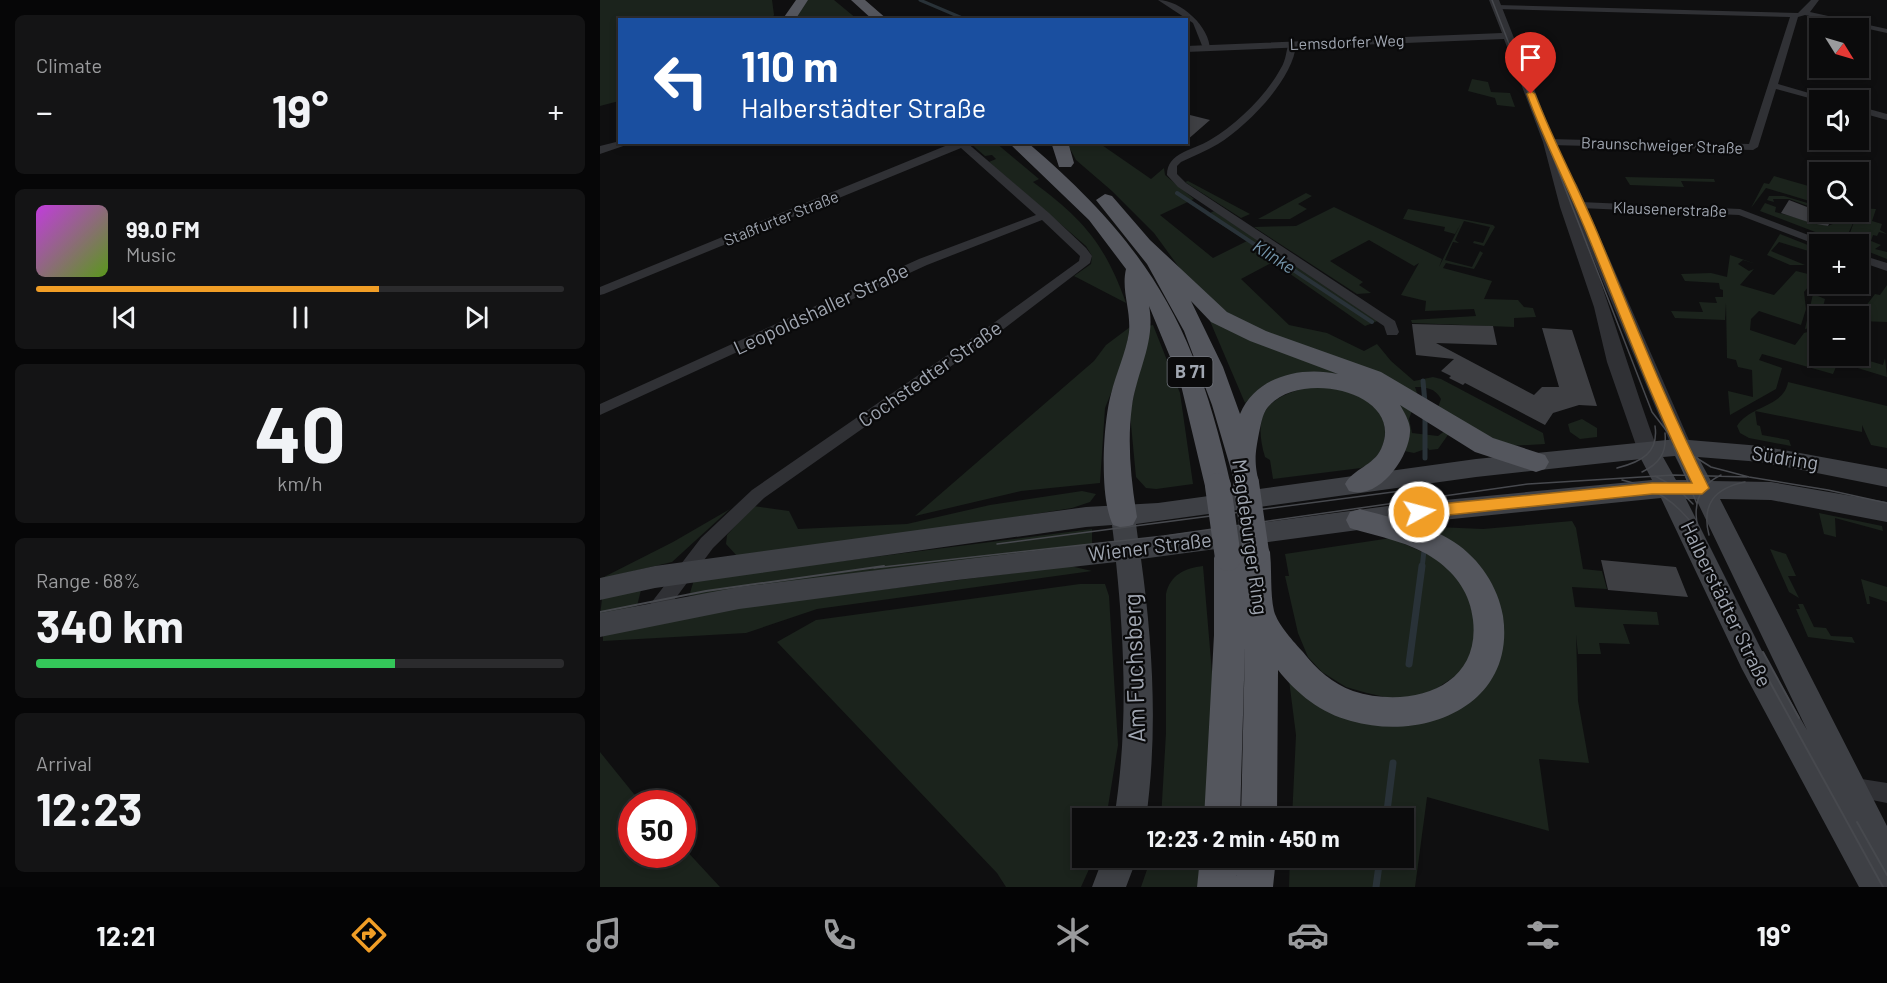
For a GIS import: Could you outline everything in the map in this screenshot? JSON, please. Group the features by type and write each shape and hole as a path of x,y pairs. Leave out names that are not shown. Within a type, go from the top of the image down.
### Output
{"highway":[{"path":"789,18 802,0"},
{"path":"841,0 863,18"},
{"path":"857,0 880,18"},
{"name":"Magdeburger Ring","path":"1018,144 1087,205 1174,288 1201,339 1226,407 1244,471 1242,555 1230,635 1222,808"},
{"name":"Magdeburger Ring","path":"1041,144 1109,204 1141,256 1156,296 1184,355 1207,431 1218,486 1261,619 1262,718 1259,808"},
{"path":"1060,144 1065,163"},
{"path":"1124,517 1120,487 1119,417 1123,393 1140,333 1140,316 1132,282 1141,256 1219,317 1258,336 1372,378 1411,399 1484,445 1536,462"},
{"path":"1244,471 1254,410 1264,396 1300,379 1334,379 1373,394 1384,404 1396,424 1395,448 1388,459 1358,484"},
{"path":"1261,619 1299,671 1317,688 1336,700 1368,711 1388,713 1419,711 1438,706 1472,681 1488,653 1490,640 1489,617 1480,590 1466,570 1429,544 1360,520"},
{"path":"1216,887 1218,868"},
{"path":"1254,887 1256,868"}],"main road":[{"name":"Wiener Straße","path":"600,589 685,574 1086,517 1124,517 1313,493 1358,484 1682,447"},
{"name":"Südring","path":"1682,447 1761,454 1887,478"},
{"name":"Halberstädter Straße","path":"1682,447 1887,861"},
{"name":"Halberstädter Straße","path":"1648,451 1752,660 1877,887"},
{"name":"Wiener Straße","path":"600,626 654,613 785,592 1129,551 1485,504 1668,488 1702,488"},
{"name":"Südring","path":"1702,488 1771,490 1887,512"},
{"name":"Am Fuchsberg","path":"1124,517 1136,628 1139,739 1137,779 1132,808"},
{"path":"1109,887 1116,868"}],"street":[{"path":"1162,0 1195,20 1208,48"},
{"path":"1683,0 1693,13"},
{"path":"1495,4 1795,15 1807,10 1815,0"},
{"path":"1797,2 1807,10 1887,31"},
{"name":"Halberstädter Straße","path":"1495,4 1574,206 1682,447"},
{"name":"Braunschweiger Straße","path":"1549,142 1751,147 1755,145 1795,15"},
{"name":"Lemsdorfer Weg","path":"1188,49 1508,36"},
{"path":"1292,44 1291,55 1276,83 1221,138 1175,162 1172,175 1182,185 1390,324 1392,333"},
{"path":"1772,85 1809,95"},
{"path":"1869,112 1887,117"},
{"path":"600,150 622,144"},
{"name":"Cochstedter Straße","path":"654,613 707,543 758,494 1081,266 1086,258 1085,253 1045,215 961,144"},
{"name":"Staßfurter Straße","path":"600,291 961,144"},
{"name":"Halberstädter Straße","path":"1574,206 1616,362 1648,451"},
{"name":"Klausenerstraße","path":"1574,206 1740,212 1809,238"},
{"name":"Leopoldshaller Straße","path":"600,410 923,262 1045,215"},
{"path":"1869,261 1887,267"},
{"path":"1849,788 1887,793"}],"shaded area":[{"path":"600,0 772,0 774,15 772,18 618,18 618,101 600,106"},
{"path":"807,0 834,0 856,18 794,18"},
{"path":"1472,79 1488,82 1491,92 1510,93 1515,107 1497,105 1495,98 1468,91"},
{"path":"971,144 997,144 1039,179 1033,182 1066,208 1101,249 1110,264 1126,303 1074,276 1091,264 1092,256 1086,246 989,162 996,159 992,155 985,156"},
{"path":"1068,144 1100,144 1151,179 1164,168 1165,175 1194,199 1160,215 1213,258 1247,241 1206,215 1214,211 1380,320 1365,326 1273,262 1241,279 1289,325 1327,333 1364,351 1377,344 1391,361 1414,381 1433,377 1441,379 1543,433 1545,444 1508,446 1437,410 1441,399 1436,392 1430,389 1415,387 1418,396 1236,320 1189,281 1154,233 1112,191 1076,160"},
{"path":"1774,176 1809,186 1809,201 1766,188 1751,208 1764,183 1769,184"},
{"path":"1625,177 1714,179 1715,182 1681,181 1684,187 1630,185"},
{"path":"1188,181 1250,214 1241,218 1185,182"},
{"path":"1306,193 1312,196 1298,204 1307,209 1290,219 1258,219"},
{"path":"1769,196 1784,196 1809,204 1809,206 1789,199 1773,199 1774,202 1767,200"},
{"path":"1765,203 1776,207 1775,212 1809,222 1828,226 1837,222 1853,222 1848,234 1820,234 1760,211"},
{"path":"1334,207 1442,259 1439,267 1460,225 1455,234 1444,231 1445,227 1403,219 1408,209 1493,225 1495,227 1484,246 1473,243 1474,241 1483,243 1490,227 1464,221 1455,240 1459,243 1453,242 1445,260 1472,267 1480,251 1483,253 1474,269 1446,263 1443,268 1492,281 1484,299 1518,300 1524,307 1533,308 1536,317 1514,318 1514,327 1412,323 1411,320 1476,316 1474,309 1425,311 1426,301 1401,295 1419,263 1414,266 1369,240 1330,261 1363,282 1359,285 1371,293 1357,294 1254,227 1296,226"},
{"path":"1869,209 1876,209 1872,221 1882,224 1880,230 1887,234 1879,232 1877,236 1873,235 1871,241 1881,245 1875,249 1887,252 1887,259 1869,252 1869,234 1850,234 1854,222 1869,222"},
{"path":"1780,234 1809,245 1809,251 1779,242 1771,251 1805,265 1790,265 1767,255"},
{"path":"1730,255 1756,264 1743,260 1738,264 1749,271 1754,269 1740,285 1774,295 1796,271 1809,274 1809,286 1804,292 1806,309 1801,325 1759,311 1751,319 1750,330 1795,345 1804,333 1809,332 1809,366 1836,366 1833,374 1762,354 1759,360 1782,368 1776,389 1730,415 1728,391 1753,397 1752,370 1738,367 1736,360 1727,358 1726,303 1725,320 1675,318 1671,311 1703,312 1699,302 1717,303 1715,297 1723,297 1723,290 1720,289 1719,283 1685,281 1681,274 1711,273 1727,277"},
{"path":"1887,285 1887,322 1869,321 1869,306 1866,306 1875,294 1880,295"},
{"path":"1813,294 1825,299 1823,306 1810,306"},
{"path":"1809,312 1809,328 1805,329"},
{"path":"1210,320 1343,375 1313,373 1291,375 1263,386 1245,403"},
{"path":"1153,325 1180,393 1193,484 1156,489 1146,488 1136,477 1130,414 1148,326"},
{"path":"1130,327 1124,361 1105,408 1100,483 1021,491 915,516 1094,361 1106,345"},
{"path":"1885,358 1887,377 1851,366 1869,366 1869,361 1883,365"},
{"path":"1788,382 1887,406 1887,448 1871,445 1862,425 1862,432 1755,411 1757,425 1760,426 1762,435 1789,440 1791,446 1749,438 1740,433 1737,426 1743,419 1750,414 1758,409 1774,401 1785,390"},
{"path":"1318,385 1355,395 1375,407 1385,427 1381,450 1373,460 1361,468 1273,479 1270,460 1265,457 1261,440 1264,414 1269,406 1289,393"},
{"path":"1374,387 1413,408 1409,419 1412,433 1438,436 1446,430 1450,432 1438,449 1429,450 1428,448 1414,453 1404,451"},
{"path":"1582,419 1597,428 1597,437 1580,439 1570,432 1568,424"},
{"path":"1082,491 1096,494 1090,502 1072,508 898,536 738,557 726,544 727,535 753,506 789,511 798,529 907,524 990,505"},
{"path":"730,509 672,562 600,579 673,542"},
{"path":"1819,513 1882,526 1883,531 1835,518 1836,537 1824,534"},
{"path":"1572,521 1576,528 1583,569 1602,571 1607,589 1572,587 1575,607 1657,612 1659,625 1623,624 1630,644 1599,643 1601,654 1578,654 1576,635 1578,701 1589,763 1539,759 1549,831 1427,797 1415,887 1289,887 1290,868 1414,868 1414,808 1293,808 1296,735 1289,680 1392,724 1497,654 1436,535 1436,527 1483,529"},
{"path":"1092,529 1092,547 689,596 694,580"},
{"path":"1391,538 1436,558 1464,582 1478,634 1463,671 1425,696 1389,698 1367,693 1346,687 1322,672 1308,657 1298,633 1285,576 1289,576 1285,554"},
{"path":"1770,549 1786,554 1796,576 1788,576 1799,598 1789,592"},
{"path":"1070,566 1092,571 817,609 746,633 603,641 603,629 656,618"},
{"path":"1203,566 1216,720 1206,808 1162,808 1166,733 1166,594 1175,577 1190,569"},
{"path":"1861,579 1887,587 1887,602 1869,596 1870,604 1867,604"},
{"path":"1080,584 1105,584 1109,596 1118,745 1108,808 1072,808 1072,868 1090,868 1081,887 1006,887 997,873 777,642 816,620"},
{"path":"641,590 637,606 600,615 602,599"},
{"path":"1798,604 1803,604 1814,627 1826,628 1831,636 1852,637 1855,643 1808,637 1796,609 1800,609"},
{"path":"600,752 631,790 618,790 618,868 696,868 696,861 720,887 600,887"},
{"path":"1148,868 1200,868 1197,887 1141,887"}],"building":[{"path":"1188,114 1210,120 1188,139"},
{"path":"1789,200 1809,208 1809,222 1830,222 1828,226 1811,223 1781,213"},
{"path":"1412,324 1493,326 1497,345 1436,343 1534,395 1542,387 1559,387 1542,328 1572,330 1597,406 1579,405 1553,413 1545,425 1465,383 1463,385 1449,378 1451,376 1441,371 1454,359 1416,355"},
{"path":"1601,560 1676,567 1688,597 1608,590"}],"waterway":[{"name":"Klinke","path":"920,0 962,18"},
{"name":"Klinke","path":"1177,193 1372,322"},
{"name":"Klinke","path":"1423,381 1425,403"},
{"name":"Klinke","path":"1425,415 1425,458"},
{"name":"Klinke","path":"1422,568 1424,551"},
{"name":"Klinke","path":"1409,664 1422,566"},
{"name":"Klinke","path":"1387,808 1393,763"},
{"name":"Klinke","path":"1376,887 1379,868"}],"tram line":[{"path":"1492,0 1652,412 1679,447 1711,467 1749,477 1828,490 1887,503"},
{"path":"1617,468 1634,463 1651,450 1656,435 1655,426"},
{"path":"1642,472 1661,457 1665,446 1665,433"},
{"path":"1673,446 1685,475"},
{"path":"1655,476 1685,475"},
{"path":"1685,475 1719,476"},
{"path":"1685,475 1697,504"},
{"path":"874,568 1164,536 1528,484 1655,476"},
{"path":"1655,476 1677,488 1693,504"},
{"path":"1697,504 1701,493 1709,483 1719,476"},
{"path":"1719,476 1747,477"},
{"path":"1622,480 1654,491 1664,497 1673,503 1696,529"},
{"path":"1709,535 1707,514 1713,499 1726,488 1745,482"},
{"path":"997,544 1431,487"},
{"path":"1697,504 1698,530 1712,568"},
{"path":"600,612 706,591 884,566"},
{"path":"1712,568 1766,675 1883,887"},
{"path":"1763,652 1799,718"},
{"path":"1857,822 1887,875"}],"route":[{"path":"1419,512 1652,489 1702,488 1651,380 1590,228 1549,142 1531,94"}]}
